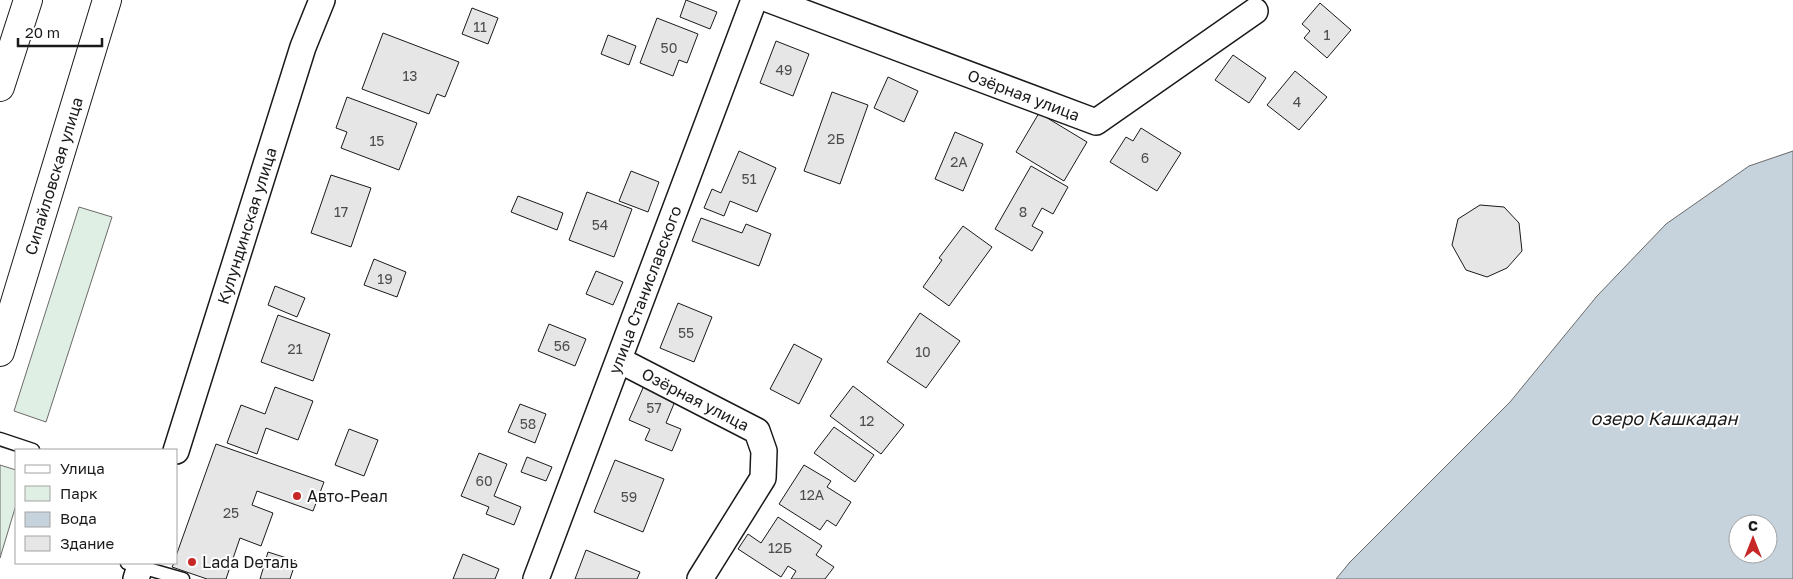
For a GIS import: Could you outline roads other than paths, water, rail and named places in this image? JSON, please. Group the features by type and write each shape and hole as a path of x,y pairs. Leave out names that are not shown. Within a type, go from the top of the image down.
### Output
{"main road":[{"path":"0,87 28,0"},
{"name":"Сипайловская улица","path":"0,352 107,0"}],"street":[{"name":"Кулундинская улица","path":"177,449 303,46 322,0"},
{"name":"улица Станиславского","path":"536,579 754,0"},
{"name":"Озёрная улица","path":"770,0 1096,122 1255,11"},
{"name":"Озёрная улица","path":"619,360 757,431 762,444 764,451 764,478 700,579"}],"lane":[{"path":"0,439 30,449"},
{"path":"136,568 183,579"}],"water":[{"name":"озеро Кашкадан","path":"1793,151 1793,579 1336,579 1350,562 1510,402 1597,296 1666,224 1749,166"}],"place":[{"name":"Авто-Реал","path":"297,496"},
{"name":"Lada Dеталь","path":"192,562"}]}
